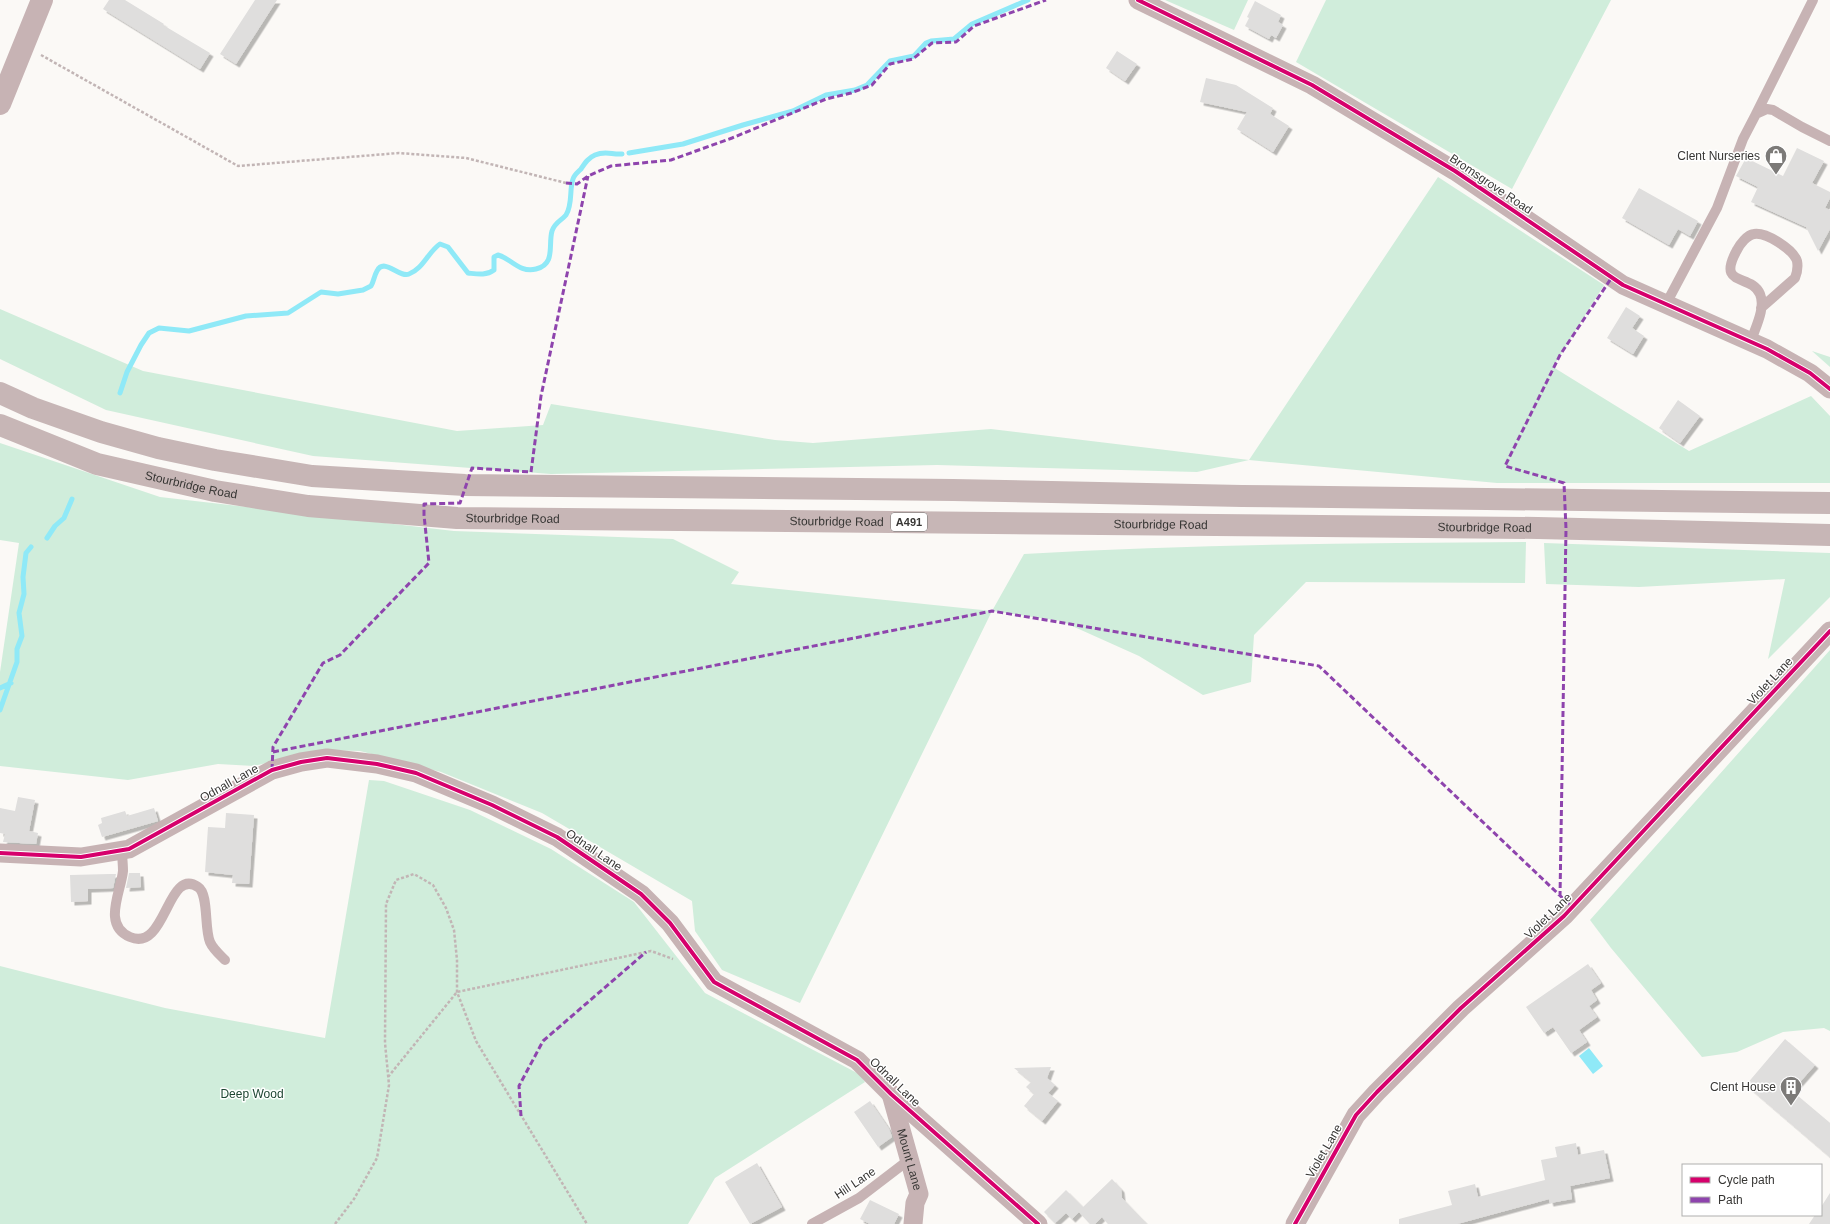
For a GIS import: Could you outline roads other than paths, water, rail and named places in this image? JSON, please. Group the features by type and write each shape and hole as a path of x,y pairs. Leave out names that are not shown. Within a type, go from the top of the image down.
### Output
{"highway":[{"path":"0,393 33,408 101,432 158,448 215,460 312,476 465,485 961,490 1242,496 1830,503"},
{"name":"Stourbridge Road","path":"0,425 97,464 215,491 308,506 457,518 1538,528 1830,535"}],"street":[{"path":"0,104 42,0"},
{"name":"Bromsgrove Road","path":"1138,0 1312,85 1455,171 1623,285 1751,341 1810,373 1830,389"},
{"name":"Violet Lane","path":"1296,1224 1356,1116 1376,1092 1461,1008 1564,916 1830,631"},
{"name":"Odnall Lane","path":"0,853 81,857 129,849 272,770 301,762 327,758 377,764 416,773 492,805 557,837 641,894 670,923 714,982 858,1060 891,1094 1038,1224"},
{"name":"Mount Lane","path":"891,1094 919,1194 915,1203 913,1224"}],"lane":[{"path":"1666,304 1717,208 1743,139 1813,0"},
{"path":"1756,114 1767,109 1773,110 1802,128 1830,141"},
{"path":"1751,341 1761,308 1761,299 1756,289 1752,285 1734,277 1731,273 1731,265 1737,250 1746,238 1756,234 1771,238 1782,245 1794,255 1797,262 1795,278 1761,308"},
{"path":"122,850 123,871 114,909 115,919 123,933 130,938 150,934 157,928 164,916 175,891 182,885 190,884 198,887 203,892 205,901 206,929 210,942 214,949 225,960"},
{"name":"Hill Lane","path":"812,1224 859,1198 910,1159"}],"water":[{"path":"1589,1048 1603,1066 1593,1074 1579,1056"}],"waterway":[{"path":"629,153 683,144 793,111 826,95 855,90 867,85 890,61 914,56 926,43 931,41 954,39 972,24 1028,0"},
{"path":"120,393 127,372 141,345 149,333 159,328 189,331 246,316 288,313 321,292 338,294 363,290 371,286 380,267 388,267 405,274 414,272 440,244 448,247 468,273 481,274 491,272 494,270 494,257 498,255 525,269 530,270 542,267 549,258 553,228 568,211 574,176 585,163 595,155 606,153 622,154"},
{"path":"47,538 55,526 64,518 72,499"},
{"path":"0,710 17,662 17,649 22,636 19,613 24,594 23,577 26,553 31,547"},
{"path":"0,688 11,683"}],"place":[{"name":"Clent Nurseries","path":"1776,176"},
{"name":"Clent House","path":"1791,1106"}],"park label":[{"name":"Deep Wood","path":"252,1094"}]}
